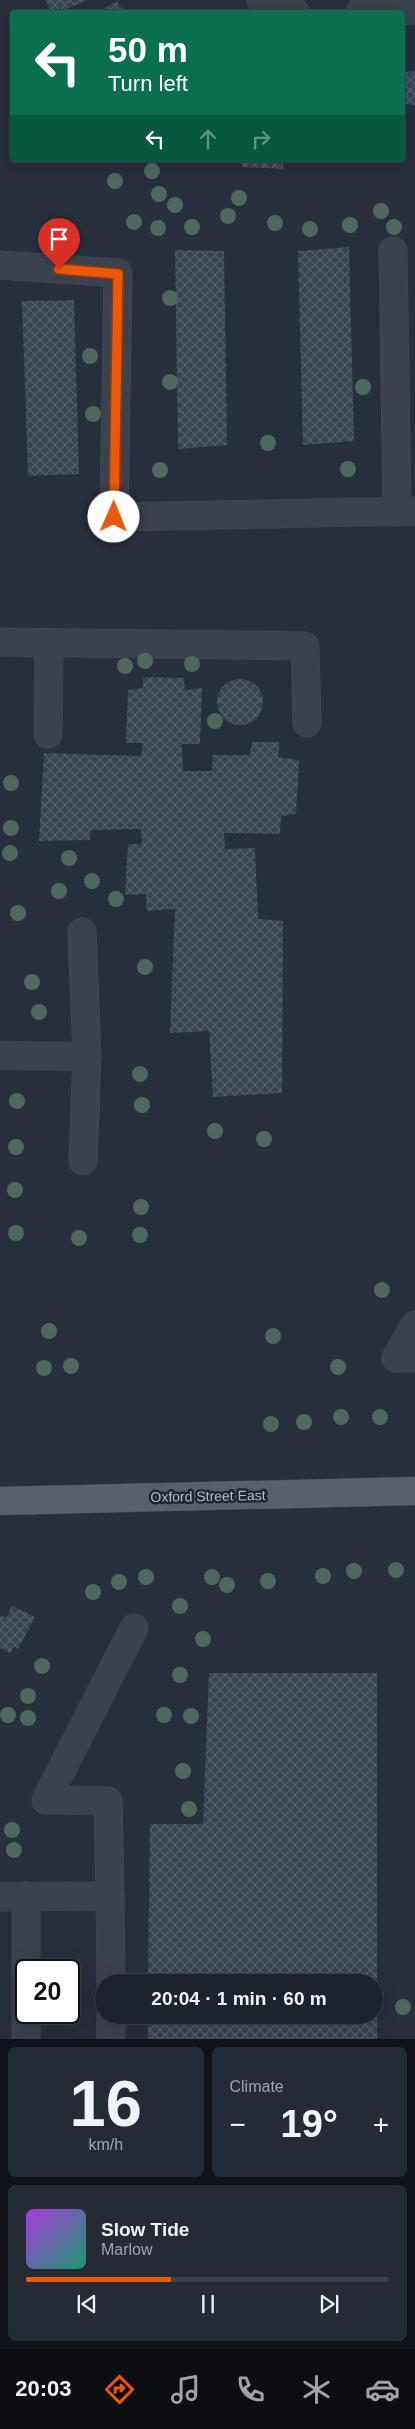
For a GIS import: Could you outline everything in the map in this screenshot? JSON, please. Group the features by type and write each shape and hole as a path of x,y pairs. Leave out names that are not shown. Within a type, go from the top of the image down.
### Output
{"main road":[{"name":"Oxford Street East","path":"0,1501 415,1491"}],"street":[{"path":"261,0 289,10"},
{"path":"0,265 118,274 114,517 406,511 393,251"},
{"path":"0,642 305,646 307,723"},
{"path":"48,734 49,644"},
{"path":"82,932 87,1057 84,1161"},
{"path":"0,1055 87,1057"},
{"path":"415,1326 396,1358 415,1358"},
{"path":"111,1974 108,1801 46,1800 134,1628"},
{"path":"26,2039 13,1896 110,1896"},
{"path":"111,2024 111,2039"}],"building":[{"path":"45,0 88,0 64,10 50,10"},
{"path":"117,1 123,10 101,10"},
{"path":"415,71 415,105 405,104 405,72"},
{"path":"242,162 283,162 283,169 242,167"},
{"path":"349,247 354,441 303,445 298,251"},
{"path":"175,250 224,251 227,445 178,449"},
{"path":"74,300 79,474 28,476 22,301"},
{"path":"143,677 184,678 185,690 202,688 200,744 182,744 183,771 212,771 213,755 250,755 252,742 280,742 278,757 299,760 296,814 281,816 280,834 224,833 225,849 255,848 258,919 283,921 282,1093 213,1097 209,1031 170,1033 175,909 147,911 146,894 125,895 128,844 142,844 141,829 91,830 90,840 39,841 44,753 141,756 143,743 126,743 128,690 143,688"},
{"path":"240,679 253,683 259,689 263,702 259,715 253,721 240,725 227,721 221,715 217,702 221,689 227,683"},
{"path":"12,1606 35,1617 18,1649 14,1646 10,1653 0,1648 0,1617 1,1615 6,1618"},
{"path":"209,1673 377,1673 377,1974 148,1974 150,1824 203,1824"},
{"path":"148,2024 377,2024 377,2039 148,2039"}],"route":[{"path":"59,269 118,274 114,517"}]}
